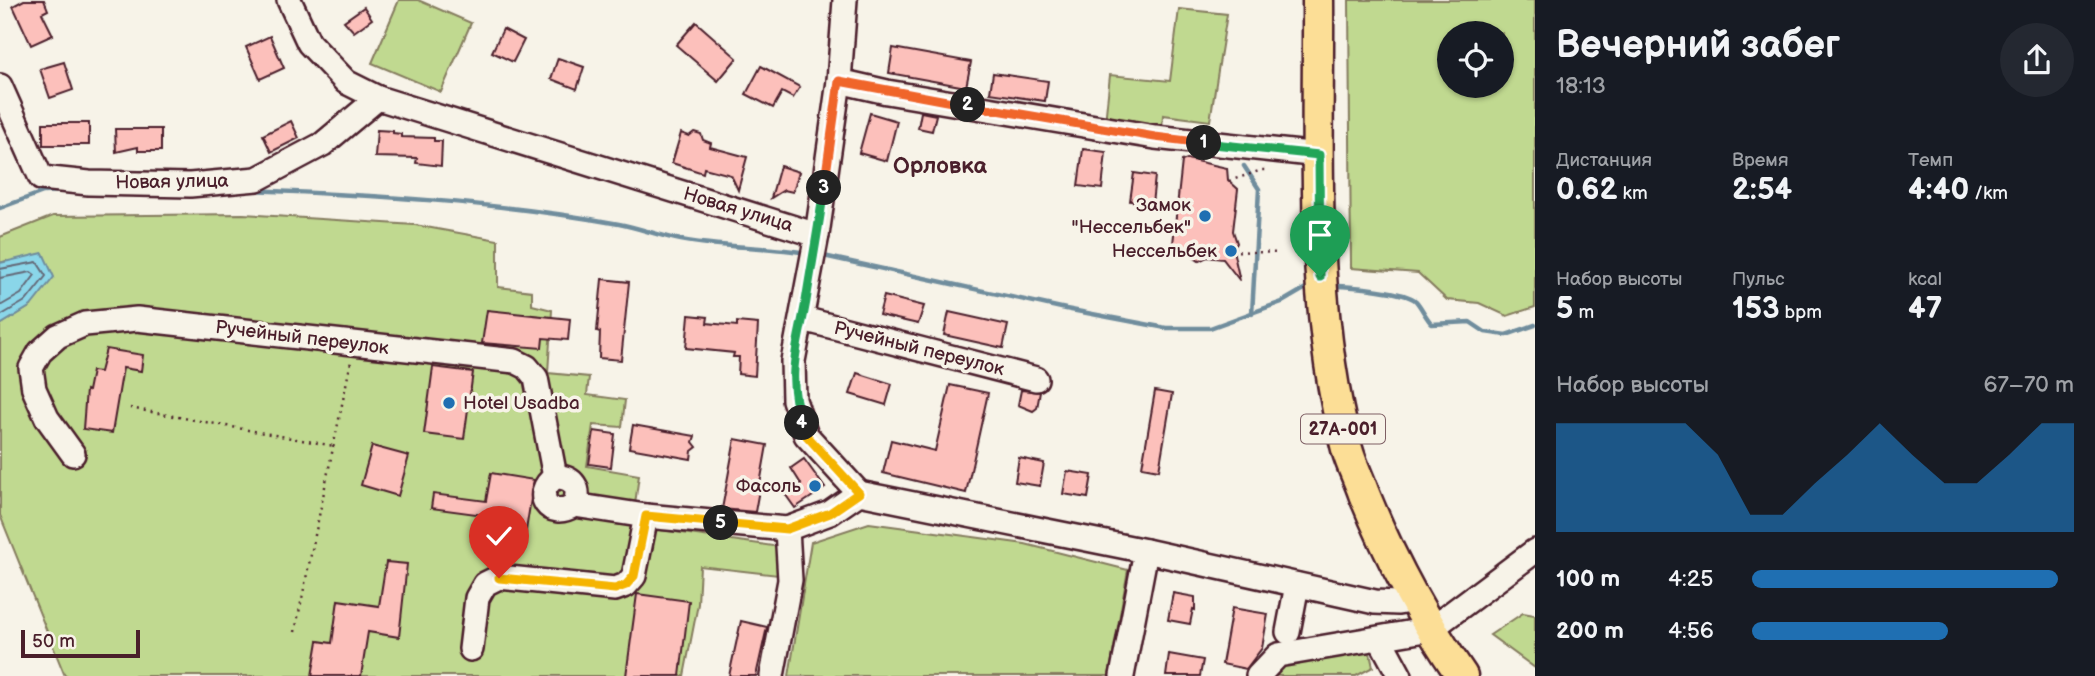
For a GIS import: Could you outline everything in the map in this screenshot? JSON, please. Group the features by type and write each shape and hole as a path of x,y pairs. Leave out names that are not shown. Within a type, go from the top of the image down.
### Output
{"main road":[{"name":"27А-001","path":"1318,0 1320,277 1329,366 1348,452 1378,529 1431,629 1462,676"}],"street":[{"name":"Новая улица","path":"289,0 309,43 346,82 378,98 817,235"},
{"path":"845,0 839,81 817,235 793,361 794,400 806,435 859,493 1146,551 1375,602 1398,603 1416,600"},
{"path":"839,81 887,92 1155,137 1319,155"},
{"name":"Новая улица","path":"0,86 41,178 89,183 190,185 257,179 323,144 378,98"},
{"name":"Ручейный переулок","path":"73,454 47,418 34,389 31,368 40,352 58,336 85,324 137,319 515,361 527,367 536,378 555,477 546,483 543,493 546,503 554,510 565,511 574,505 646,516"},
{"name":"Ручейный переулок","path":"803,319 1036,379"},
{"path":"847,330 863,319 932,336"},
{"path":"471,649 477,598 485,584 499,578 615,589 626,585 634,576 646,516 787,529 830,513 859,493"},
{"path":"772,676 790,580 787,529"},
{"path":"1122,676 1146,551"},
{"path":"1258,676 1278,655 1431,629 1535,551"},
{"path":"1288,632 1297,585"},
{"path":"1380,639 1400,676"}],"path":[{"path":"1229,181 1262,170"},
{"path":"1231,251 1279,253"},
{"path":"295,632 355,344"},
{"path":"131,408 334,446"}],"green space":[{"path":"399,0 418,0 471,23 441,92 372,63"},
{"path":"1349,0 1535,0 1535,307 1507,316 1479,303 1447,300 1418,273 1351,268"},
{"path":"1179,9 1227,14 1210,121 1163,115 1162,129 1105,123 1110,75 1170,81"},
{"path":"243,214 415,225 498,240 498,287 532,291 532,305 552,310 548,373 589,377 587,395 625,400 622,427 593,425 587,466 639,475 632,526 780,547 778,575 700,566 698,604 684,676 65,676 0,515 0,325 31,306 6,261 0,263 0,237 53,216"},
{"path":"869,523 1025,544 1128,570 1109,676 789,676 811,542"},
{"path":"1523,613 1535,615 1535,668 1490,635"},
{"path":"1368,644 1373,667 1356,676 1265,676 1271,668"}],"water":[{"path":"43,253 54,277 31,306 0,325 0,263"}],"building":[{"path":"24,0 44,0 48,10 42,13 53,35 31,45 13,6"},
{"path":"364,7 372,19 354,32 344,21"},
{"path":"696,22 737,58 718,81 676,45"},
{"path":"503,29 524,40 513,62 492,52"},
{"path":"270,36 284,68 260,79 246,47"},
{"path":"893,48 971,62 966,87 889,73"},
{"path":"558,58 584,67 577,89 551,79"},
{"path":"64,62 73,90 50,98 40,69"},
{"path":"761,66 800,87 793,98 782,92 773,108 746,94"},
{"path":"993,73 1048,81 1045,101 990,93"},
{"path":"921,112 936,115 932,131 918,128"},
{"path":"870,113 897,121 887,161 859,153"},
{"path":"291,121 299,138 271,152 263,135"},
{"path":"43,123 89,123 89,145 43,145"},
{"path":"115,129 161,129 161,151 138,151 138,147 116,152"},
{"path":"377,130 393,131 401,134 401,137 434,138 434,141 442,141 441,166 416,163 417,158 375,157"},
{"path":"694,132 701,134 703,140 711,143 710,147 747,157 738,190 731,175 704,168 703,173 672,163 681,133 689,136"},
{"path":"1083,149 1106,152 1102,189 1078,186"},
{"name":"Замок \"Нессельбек\"","path":"1187,159 1227,168 1228,180 1238,189 1233,231 1237,243 1233,250 1240,281 1223,259 1207,257 1199,261 1190,255 1172,253 1182,161"},
{"path":"780,166 799,172 793,192 784,190 771,198"},
{"path":"1134,173 1155,176 1152,204 1130,201"},
{"path":"602,279 629,282 621,360 599,358 600,332 597,331"},
{"path":"884,296 924,306 918,324 879,315"},
{"path":"487,310 570,319 568,340 543,338 542,348 482,343"},
{"path":"949,312 1008,325 1003,348 944,335"},
{"path":"689,315 708,317 707,323 737,326 737,322 758,324 755,376 738,374 739,357 733,357 734,353 686,348"},
{"path":"106,349 143,355 141,371 123,368 112,433 83,429 86,390 88,391 92,371 100,372"},
{"name":"Hotel Usadba","path":"433,367 473,372 464,439 424,434"},
{"path":"857,373 892,384 886,405 850,394"},
{"path":"950,385 988,393 966,493 883,473 891,440 935,451"},
{"path":"1021,390 1040,392 1037,408 1033,411 1018,405"},
{"path":"1155,391 1172,394 1159,470 1142,467"},
{"path":"633,425 695,436 693,442 697,447 692,451 691,459 629,448"},
{"path":"594,431 615,434 611,467 589,464"},
{"path":"735,439 767,445 755,512 722,509"},
{"path":"372,446 409,456 398,496 361,485"},
{"path":"1019,458 1044,463 1040,486 1015,482"},
{"path":"804,459 825,488 795,508 785,494 801,484 791,468"},
{"path":"1067,471 1092,475 1088,498 1063,494"},
{"path":"491,473 534,480 524,543 481,536 484,515 431,508 433,494 486,501"},
{"path":"386,562 407,564 399,637 368,632 361,676 312,676 318,641 332,643 338,600 379,606"},
{"path":"1173,593 1195,597 1195,610 1193,609 1190,624 1168,620"},
{"path":"637,594 689,601 680,676 626,676"},
{"path":"1232,608 1268,614 1262,648 1246,669 1222,664"},
{"path":"741,621 767,627 756,676 729,676"},
{"path":"1169,654 1203,660 1200,676 1166,676"}],"waterway":[{"path":"1244,166 1259,189 1252,314"},
{"path":"250,190 389,197 528,210 619,224 696,243 807,253"},
{"path":"0,208 43,192 63,191"},
{"path":"819,255 1166,328 1210,328 1282,302 1311,285"},
{"path":"1334,286 1377,290 1410,297 1416,301 1432,324 1470,322 1485,332 1506,335 1535,325"}],"place":[{"name":"Замок \"Нессельбек\"","path":"1205,216"},
{"name":"Нессельбек","path":"1231,251"},
{"name":"Hotel Usadba","path":"449,403"},
{"name":"Фасоль","path":"815,486"}],"district":[{"name":"Орловка","path":"940,166"}],"route":[{"path":"499,578 615,589 626,585 634,576 646,516 787,529 830,513 859,493 806,435 794,400 793,361 817,235 839,81 887,92 1155,137 1319,155 1320,277"}]}
